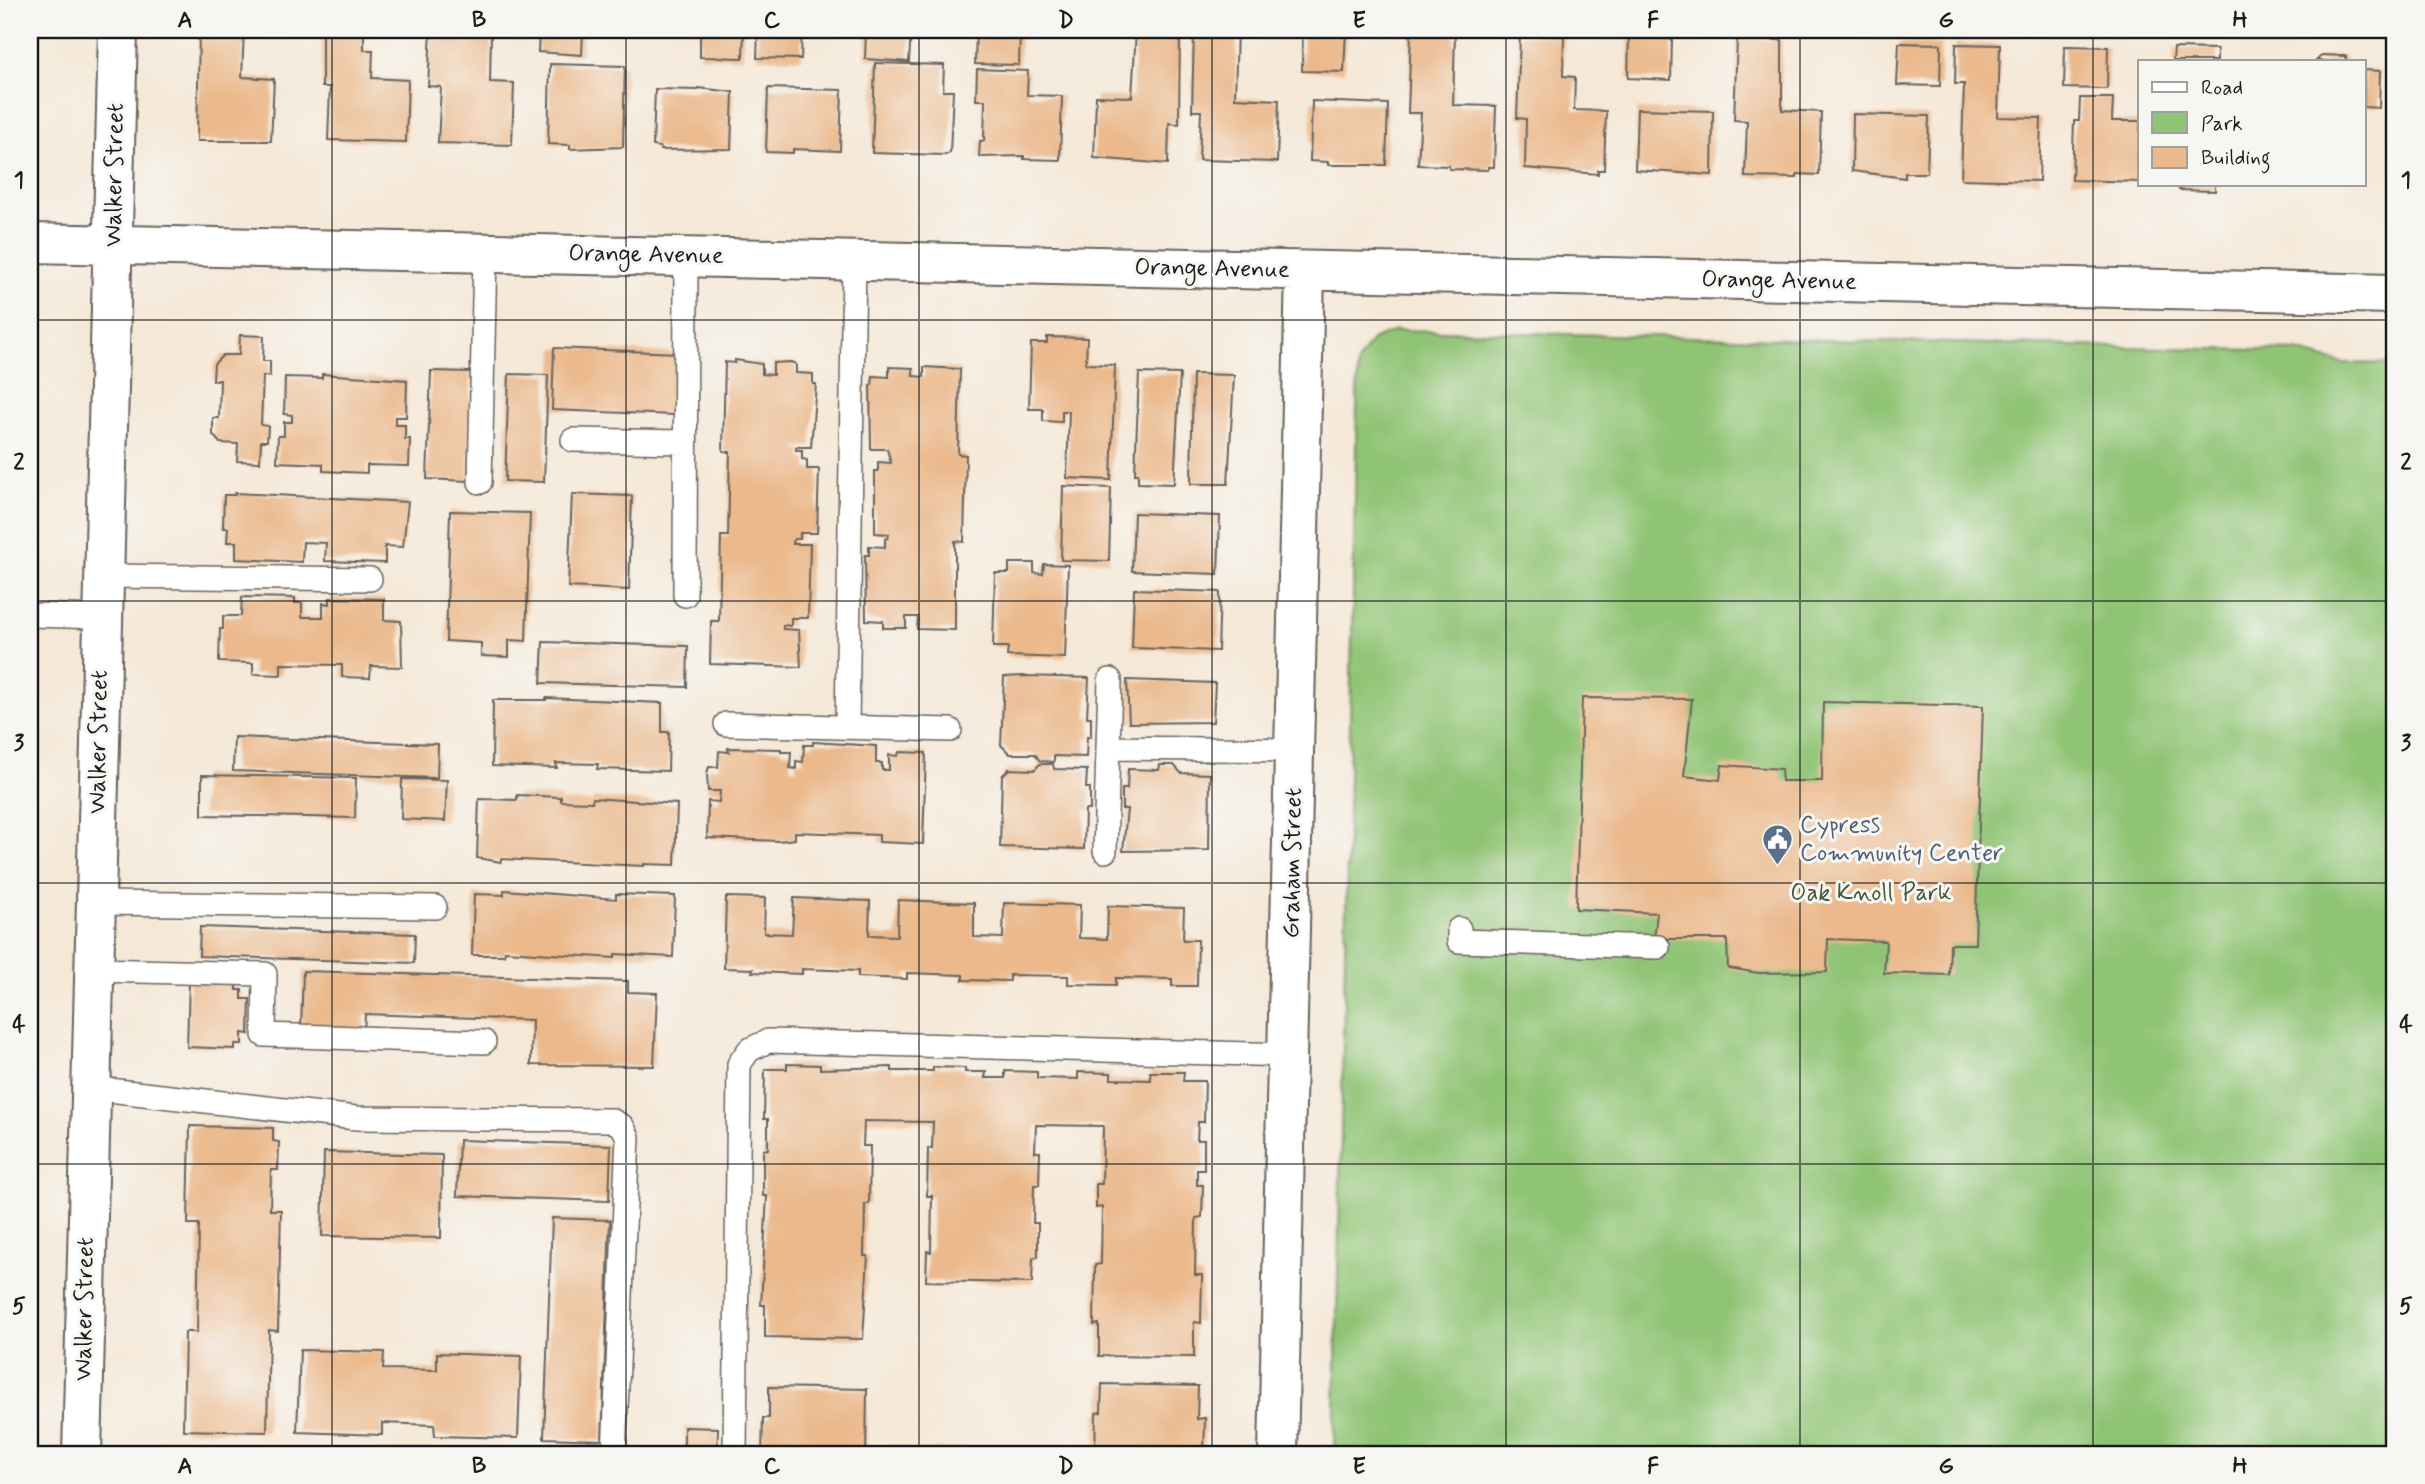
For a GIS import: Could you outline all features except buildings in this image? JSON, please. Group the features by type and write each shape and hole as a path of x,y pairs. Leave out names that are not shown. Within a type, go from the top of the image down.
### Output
{"main road":[{"name":"Walker Street","path":"82,1454 118,30"},
{"name":"Orange Avenue","path":"30,243 2395,294"},
{"name":"Graham Street","path":"1278,1454 1305,271"}],"lane":[{"path":"480,482 485,251"},
{"path":"685,595 686,256"},
{"path":"846,727 854,260"},
{"path":"573,440 685,442"},
{"path":"103,576 370,579"},
{"path":"30,615 102,617"},
{"path":"1105,851 1110,680"},
{"path":"726,724 950,730"},
{"path":"1108,748 1295,750"},
{"path":"95,903 435,907"},
{"path":"1459,929 1460,941 1658,947"},
{"path":"94,970 265,974 264,1035 484,1042"},
{"path":"735,1454 739,1064 749,1050 768,1041 1288,1055"},
{"path":"90,1088 356,1118 611,1120 622,1126 628,1137 614,1454"}],"green space":[{"name":"Oak Knoll Park","path":"1396,330 2296,351 2341,363 2395,364 2395,1454 1334,1454 1358,361 1372,340"}],"place":[{"name":"Cypress Community Center","path":"1777,866"}]}
